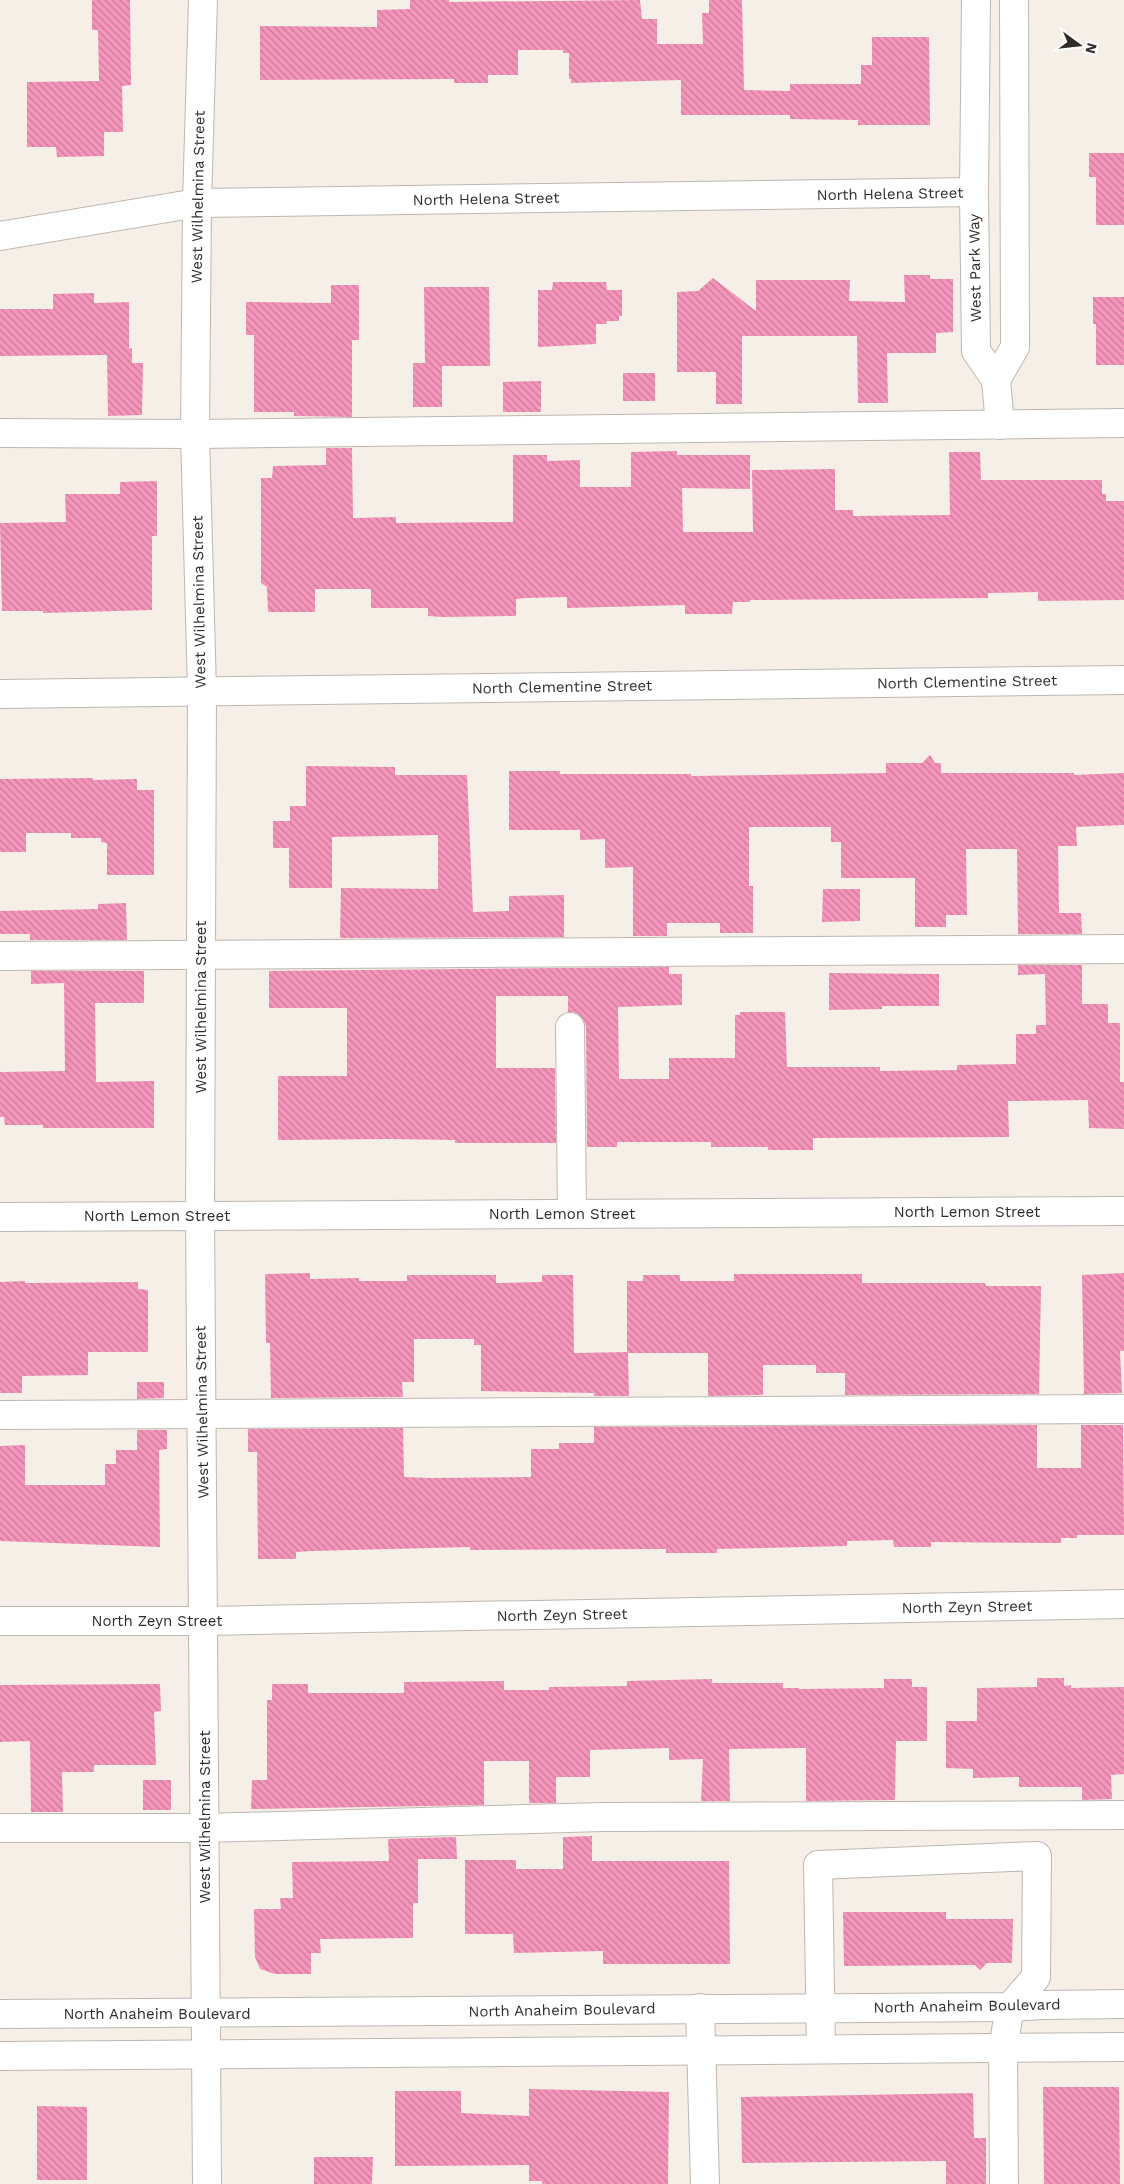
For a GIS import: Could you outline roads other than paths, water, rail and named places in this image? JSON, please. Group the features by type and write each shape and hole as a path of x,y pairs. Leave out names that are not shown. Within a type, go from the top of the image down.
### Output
{"street":[{"name":"West Wilhelmina Street","path":"203,0 197,203 195,434 202,691 200,1216 207,2184"},
{"name":"West Park Way","path":"976,0 974,192 976,351 996,380 1000,425"},
{"path":"996,380 1015,348 1014,0"},
{"name":"North Helena Street","path":"0,236 197,203 974,192"},
{"path":"0,433 195,434 1124,423"},
{"name":"North Clementine Street","path":"0,694 1124,680"},
{"path":"0,956 1124,949"},
{"path":"570,1027 572,1214"},
{"name":"North Lemon Street","path":"0,1217 1124,1212"},
{"path":"0,1414 1124,1410"},
{"name":"North Zeyn Street","path":"0,1622 204,1621 1124,1604"},
{"path":"0,1828 205,1828 603,1817 1124,1815"},
{"path":"821,2049 818,1865 1038,1856 1036,1978 1010,2007 1003,2048 1004,2184"},
{"name":"North Anaheim Boulevard","path":"0,2014 1010,2007 1042,2004 1124,2004"},
{"path":"700,2008 703,2050 706,2184"},
{"path":"0,2056 1124,2047"}]}
